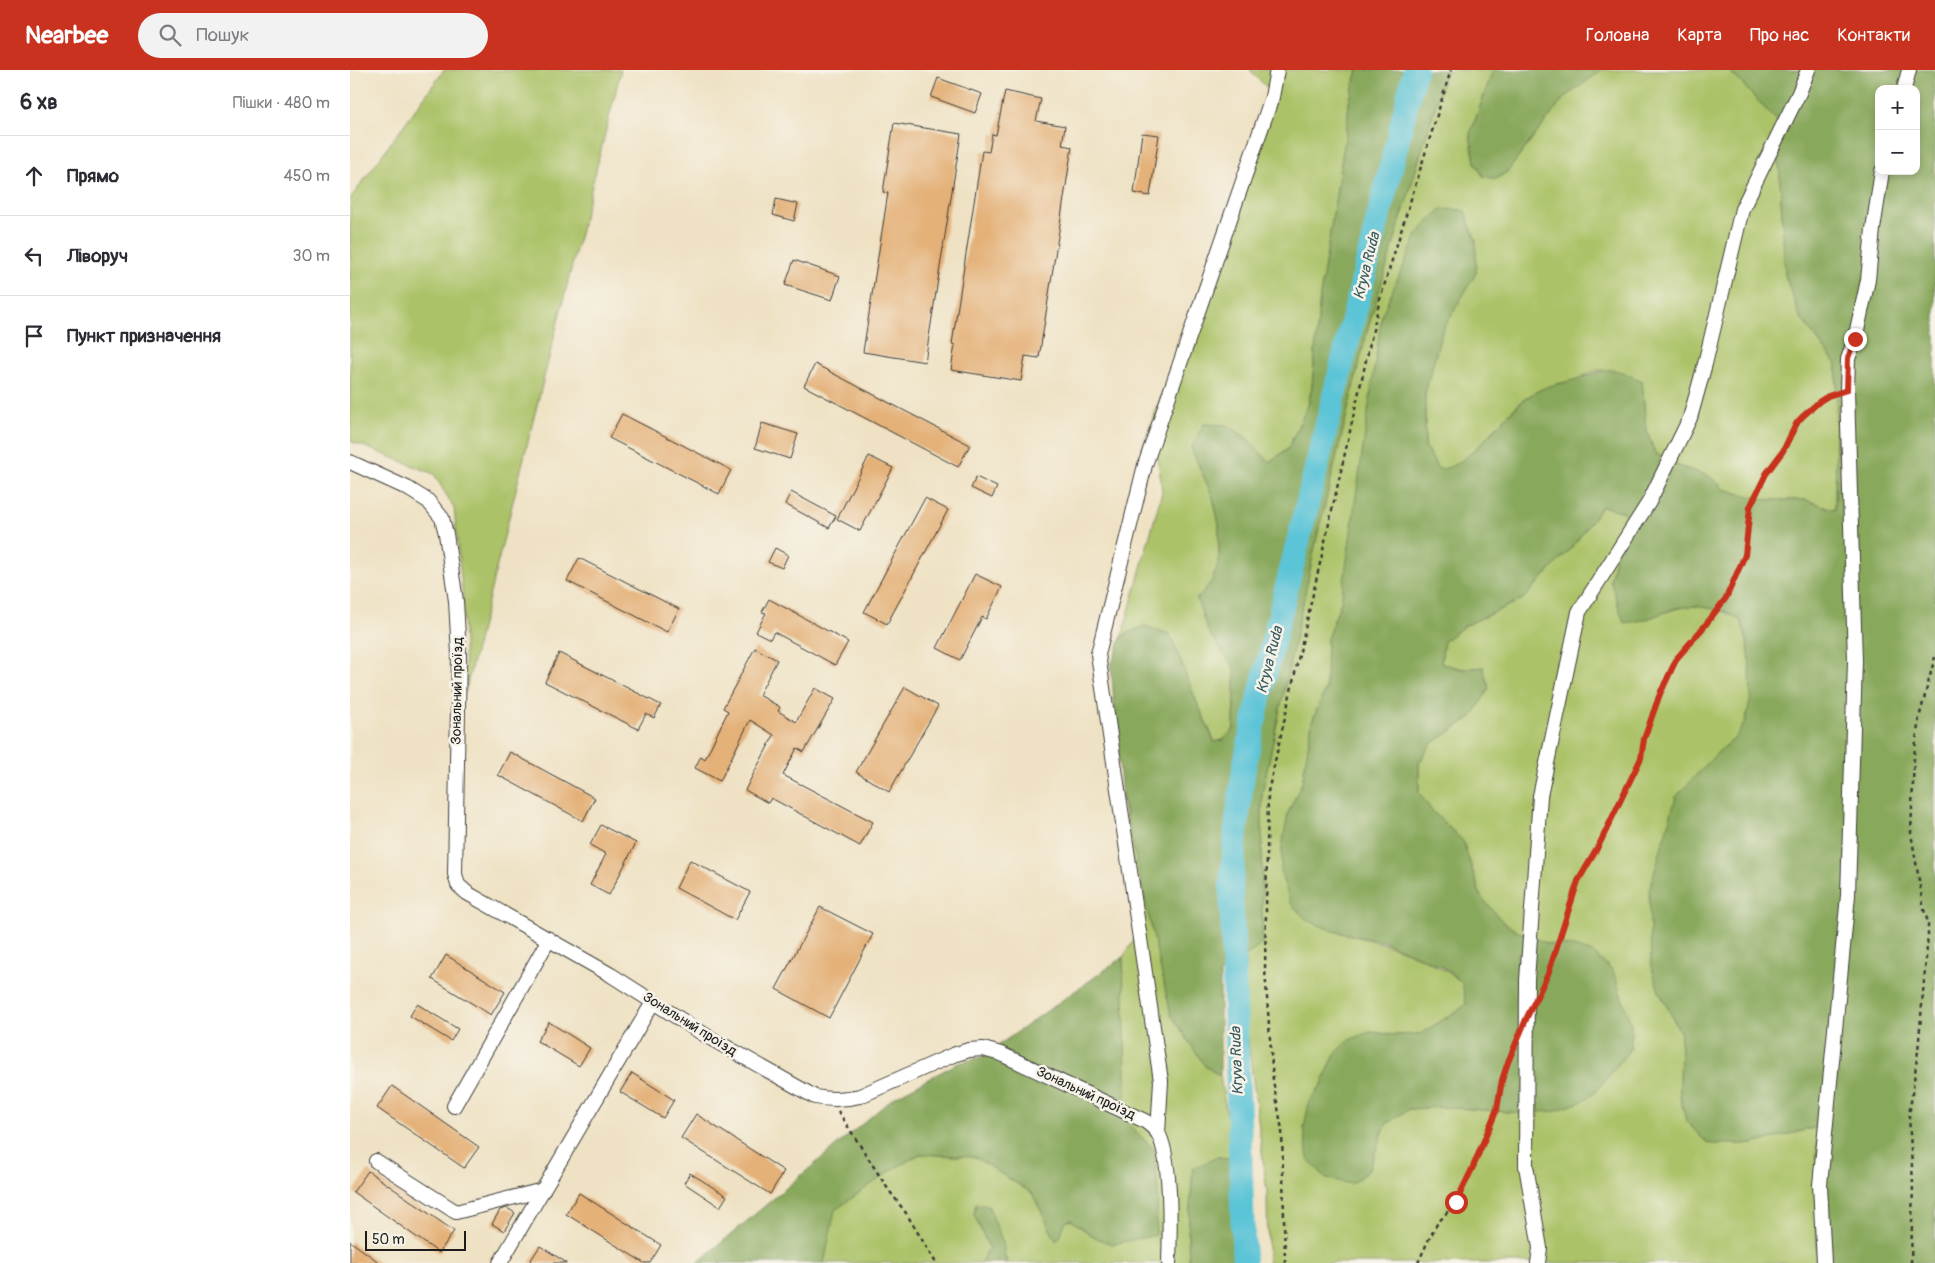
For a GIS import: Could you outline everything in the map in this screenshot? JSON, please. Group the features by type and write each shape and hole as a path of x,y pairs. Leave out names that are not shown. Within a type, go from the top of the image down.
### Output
{"street":[{"path":"1169,1263 1168,1190 1165,1156 1158,1133 1161,1081 1098,654 1145,465 1272,97 1277,70"},
{"path":"1538,1263 1540,1248 1526,1166 1527,980 1540,796 1580,612 1649,502 1690,418 1705,364 1742,209 1799,93 1808,70"},
{"path":"1905,85 1909,70"},
{"path":"1824,1263 1820,1185 1848,895 1854,681 1847,390 1848,358 1855,339 1868,280 1881,175"},
{"name":"Зональний проїзд","path":"350,462 407,488 428,501 442,518 457,610 459,654 455,841 456,880 458,886 467,893 611,975 705,1035 815,1097 831,1100 860,1096 953,1055 969,1050 983,1049 1017,1061 1145,1121 1158,1133"},
{"path":"454,1106 548,940"},
{"path":"500,1263 653,1002"},
{"path":"376,1161 456,1212 543,1190"}],"path":[{"path":"1285,1263 1282,1130 1273,1080 1265,970 1268,792 1380,299 1451,70"},
{"path":"1540,991 1548,974 1578,881 1598,847 1641,758 1644,739 1660,694 1677,658 1726,598 1745,555 1750,507 1766,474 1783,451 1802,417 1828,396 1847,390"},
{"path":"1911,1263 1913,1183 1909,1116 1918,1051 1928,935 1928,922 1924,910 1911,834 1914,756 1919,718 1935,657"},
{"path":"1418,1263 1438,1224 1456,1202 1473,1167 1497,1109 1502,1080 1516,1044"},
{"path":"831,1100 888,1189 906,1213 936,1263"}],"green space":[{"path":"444,70 621,70 465,693 463,599 454,508 434,474 350,441 350,199"},
{"path":"1250,70 1358,70 1349,103 1320,296 1312,386 1308,405 1288,449 1269,462 1248,439 1191,448 1213,497 1219,524 1219,562 1212,581 1197,599 1208,631 1233,666 1235,676 1234,729 1223,740 1215,742 1195,698 1145,626 1122,636 1162,492 1158,456 1141,451 1266,110 1269,90"},
{"path":"1358,70 1446,70 1367,331 1317,537 1262,793 1262,944 1220,974 1220,1076 1205,1066 1171,1015 1122,798 1111,666 1122,636 1144,626 1170,634 1214,742 1223,740 1234,729 1235,676 1233,666 1208,631 1197,599 1212,581 1219,562 1219,524 1213,497 1191,448 1204,424 1228,425 1248,439 1269,462 1288,449 1308,405 1312,386 1320,296 1349,103"},
{"path":"1446,70 1493,70 1470,135 1475,162 1483,176 1496,179 1507,172 1563,99 1601,70 1729,70 1777,121 1785,275 1800,317 1837,365 1835,510 1806,500 1769,500 1724,489 1709,476 1678,466 1655,453 1646,429 1642,381 1601,370 1591,372 1576,380 1546,388 1529,396 1461,461 1449,468 1438,470 1425,446 1425,393 1442,331 1476,273 1465,211 1341,602 1327,639 1326,688 1312,722 1302,783 1288,813 1333,931 1400,949 1431,963 1462,982 1466,1003 1462,1008 1420,1034 1394,1035 1370,1032 1335,1054 1322,1084 1309,1102 1368,1171 1386,1124 1409,1109 1444,1107 1521,1113 1570,946 1548,944 1516,931 1502,922 1481,897 1463,841 1431,810 1419,793 1419,763 1430,745 1473,716 1483,667 1464,669 1442,664 1444,641 1464,626 1523,599 1573,546 1602,506 1624,512 1630,531 1644,620 1670,611 1693,606 1716,609 1728,614 1742,621 1751,667 1751,698 1743,727 1734,739 1716,754 1659,991 1681,1034 1680,1095 1686,1120 1707,1143 1752,1144 1817,1127 1817,1263 1268,1263 1267,1192 1246,1024 1245,956 1262,944 1262,793 1317,537 1367,331"},
{"path":"1493,70 1601,70 1563,99 1507,172 1496,179 1483,176 1475,162 1470,134"},
{"path":"1729,70 1935,70 1935,1263 1817,1263 1817,1127 1752,1144 1712,1144 1707,1143 1686,1121 1680,1095 1681,1034 1659,991 1651,966 1649,891 1676,797 1716,754 1734,739 1745,722 1751,698 1749,649 1741,621 1725,611 1696,606 1676,608 1644,620 1624,623 1610,580 1616,554 1630,531 1624,512 1602,506 1573,546 1523,599 1464,626 1444,641 1442,664 1464,669 1483,667 1489,688 1473,716 1430,745 1419,763 1419,793 1431,810 1463,841 1481,897 1502,921 1516,931 1548,944 1570,946 1593,953 1613,971 1631,1024 1631,1048 1596,1092 1579,1103 1554,1111 1521,1113 1444,1107 1409,1109 1386,1124 1368,1171 1351,1184 1326,1178 1308,1159 1304,1128 1309,1102 1322,1084 1335,1054 1349,1040 1370,1032 1394,1035 1420,1034 1462,1008 1466,1003 1462,982 1441,966 1384,942 1333,931 1307,920 1291,904 1281,874 1282,847 1288,813 1302,783 1312,722 1326,688 1327,639 1341,602 1382,314 1418,233 1441,209 1462,210 1465,211 1476,241 1476,273 1442,331 1425,393 1425,446 1438,469 1449,467 1473,452 1518,405 1534,393 1546,387 1596,372 1616,370 1642,381 1646,429 1655,453 1678,466 1709,476 1724,489 1769,500 1806,500 1835,510 1837,365 1800,317 1785,275 1777,121"},
{"path":"1122,798 1205,1066 1220,1076 1235,1159 1218,1157 1193,1168 1188,1235 1189,1263 1006,1263 1007,1260 976,1203 974,1214 989,1248 981,1263 824,1263 834,1210 890,1171 920,1154 975,1157 1032,1193 1056,1240 1060,1237 1065,1222 1071,1220 1096,1238 1154,1149 1127,1123 1123,957 1142,928"},
{"path":"1123,957 1127,1123 1154,1149 1158,1188 1156,1235 1112,1244 1096,1238 1071,1220 1065,1222 1060,1237 1056,1241 1032,1193 975,1157 920,1154 890,1171 835,1210 824,1263 697,1263 893,1098 956,1064 982,1057"},
{"path":"1218,1157 1235,1159 1236,1263 1189,1263 1188,1235 1193,1168"},
{"path":"976,1203 988,1205 1003,1243 1006,1263 980,1263 989,1248 974,1214"}],"building":[{"path":"938,78 982,94 975,113 931,97"},
{"path":"1005,91 1041,99 1036,121 1065,126 1062,145 1072,147 1039,358 1025,356 1021,381 951,370 955,345 952,344 982,151 989,152 992,134 996,135"},
{"path":"894,123 961,134 925,362 863,352 888,193 883,192"},
{"path":"1142,133 1159,135 1150,196 1134,193"},
{"path":"776,199 798,204 794,221 773,215"},
{"path":"794,260 840,276 832,300 785,285"},
{"path":"815,364 970,445 958,467 804,386"},
{"path":"622,414 731,470 719,494 609,438"},
{"path":"762,423 798,434 790,459 755,448"},
{"path":"869,456 893,468 860,531 837,519"},
{"path":"976,477 997,487 992,498 971,488"},
{"path":"791,492 836,516 829,528 785,504"},
{"path":"925,498 948,510 887,624 864,612"},
{"path":"775,548 788,555 782,568 768,562"},
{"path":"579,558 679,609 667,632 567,581"},
{"path":"975,574 1002,587 986,619 982,617 960,660 937,648"},
{"path":"769,599 848,642 835,665 774,632 770,639 756,632 766,613 762,612"},
{"path":"755,648 777,660 759,695 780,707 778,711 796,722 815,688 835,699 804,752 797,748 783,775 873,822 860,846 771,798 768,803 745,790 774,735 750,720 720,781 695,768 701,756 705,759 728,711 723,708"},
{"path":"559,653 661,705 654,718 646,714 638,729 545,682"},
{"path":"905,687 938,706 889,792 856,772"},
{"path":"510,752 595,798 583,821 498,775"},
{"path":"601,825 636,843 609,895 590,885 606,854 590,845"},
{"path":"690,860 750,892 735,920 676,888"},
{"path":"820,907 873,934 829,1018 776,989"},
{"path":"446,955 505,992 491,1015 432,979"},
{"path":"417,1004 458,1029 451,1041 410,1016"},
{"path":"549,1022 590,1048 579,1066 537,1041"},
{"path":"632,1073 674,1100 663,1118 620,1092"},
{"path":"392,1086 479,1147 464,1168 377,1108"},
{"path":"696,1114 784,1171 770,1194 681,1138"},
{"path":"368,1171 454,1231 439,1253 353,1192"},
{"path":"690,1173 727,1196 720,1207 684,1183"},
{"path":"579,1193 661,1245 650,1263 644,1263 566,1214"},
{"path":"507,1208 515,1213 504,1231 492,1224 500,1210"},
{"path":"350,1241 380,1263 350,1263"},
{"path":"540,1246 567,1263 529,1263"}],"waterway":[{"name":"Kryva Ruda","path":"1244,1263 1231,887 1244,768 1259,699 1415,70"}],"route":[{"path":"1456,1202 1497,1109 1502,1080 1508,1062 1548,974 1578,881 1598,847 1641,758 1644,739 1660,694 1677,658 1726,598 1745,555 1750,507 1766,474 1783,451 1796,424 1820,401 1828,396 1847,390 1848,358 1855,339"}]}
